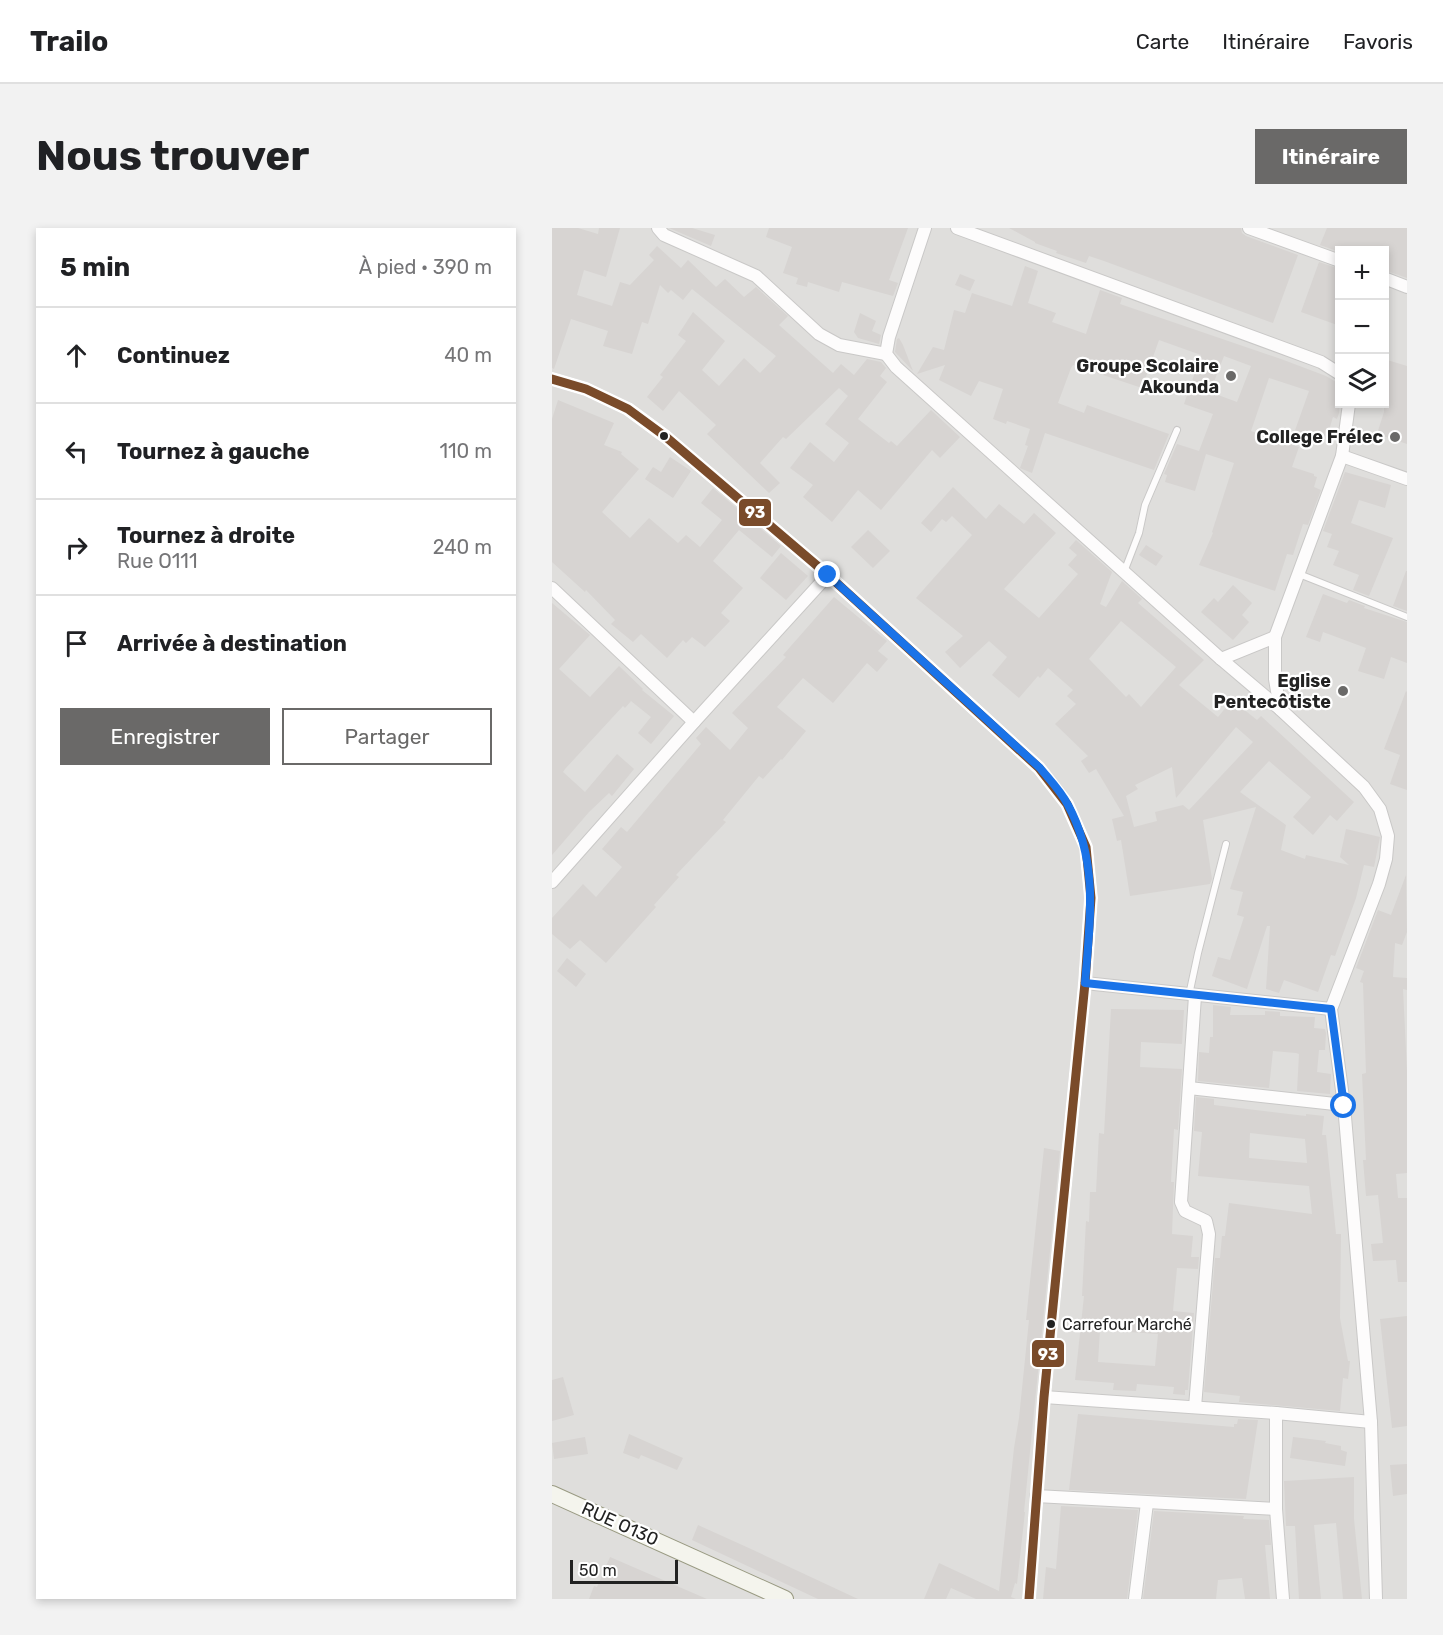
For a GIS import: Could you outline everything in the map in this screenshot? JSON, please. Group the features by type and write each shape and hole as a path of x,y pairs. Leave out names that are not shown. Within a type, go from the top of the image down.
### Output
{"street":[{"path":"658,228 664,235 756,276 819,334 839,345 886,354 896,367 1364,787 1380,809 1388,836 1386,859 1379,884 1331,1009 1344,1106 1371,1422 1376,1599"},
{"path":"886,354 889,336 925,228"},
{"path":"957,228 1321,362 1335,371"},
{"path":"1249,228 1335,259"},
{"path":"1389,280 1407,286"},
{"path":"552,379 586,389 628,409 666,437 828,575 1040,768 1067,804 1086,847 1091,898 1085,983 1044,1397 1029,1599"},
{"path":"1280,710 1275,679 1275,637 1342,456 1348,408"},
{"path":"1342,456 1407,479"},
{"path":"552,882 828,575"},
{"path":"552,588 694,722"},
{"path":"1221,659 1275,637"},
{"path":"1085,983 1331,1009"},
{"path":"1192,995 1189,1088 1181,1202 1185,1211 1206,1221 1209,1234 1195,1407"},
{"path":"1189,1088 1344,1106"},
{"path":"1044,1397 1371,1422"},
{"path":"1276,1413 1276,1509 1283,1599"},
{"name":"RUE O130","path":"552,1494 786,1599"},
{"path":"1036,1496 1276,1509"},
{"path":"1135,1599 1147,1503"}],"lane":[{"path":"1124,572 1139,533 1145,505 1177,430"},
{"path":"1298,574 1407,617"},
{"path":"1192,995 1198,953 1227,844"}],"shaded area":[{"path":"552,228 1407,228 1407,1599 552,1599"}],"building":[{"path":"552,228 578,228 598,234 599,228 620,228 606,277 584,270 577,295 612,306 620,282 630,285 654,260 649,255 657,246 681,268 688,260 716,287 725,279 744,297 756,287 788,316 779,325 833,373 841,364 854,375 867,359 881,362 886,368 880,376 887,382 858,419 889,443 891,441 897,446 931,410 960,437 940,458 932,450 881,510 858,490 832,522 803,497 813,485 790,468 810,442 834,462 849,443 825,424 848,396 839,388 786,439 783,437 760,463 780,483 769,493 707,434 716,425 679,391 663,411 647,397 663,377 660,375 686,341 678,335 693,312 725,341 702,370 719,386 744,358 760,373 776,356 692,289 683,300 671,290 668,293 660,285 648,324 642,322 632,354 603,346 608,331 571,319 554,369 552,368"},
{"path":"669,228 692,228 715,235 711,246"},
{"path":"769,228 908,228 889,280 898,283 893,296 842,282 839,292 808,282 807,287 796,284 798,278 783,273 792,247 766,237"},
{"path":"1009,228 1241,228 1242,233 1246,236 1298,255 1273,323 1089,256 1086,263 1056,253 1057,251 1035,243"},
{"path":"1327,228 1407,228 1407,278 1389,272 1389,246 1335,246 1335,250 1320,245"},
{"path":"1319,262 1335,267 1335,324 1301,312"},
{"path":"1025,266 1038,271 1028,303 1056,313 1052,322 1086,334 1100,290 1122,298 1120,304 1281,359 1335,381 1335,408 1339,408 1339,413 1337,419 1333,417 1326,440 1324,439 1322,444 1293,436 1309,391 1269,378 1251,431 1299,447 1292,467 1314,474 1317,477 1314,487 1321,490 1308,525 1303,524 1293,555 1287,554 1275,591 1199,565 1213,533 1234,463 1206,454 1195,491 1165,482 1167,475 1164,474 1177,444 1199,451 1213,414 1184,404 1201,355 1159,340 1142,388 1073,365 1071,368 1058,403 1084,413 1087,405 1169,434 1154,470 1045,433 1032,473 1020,468 1028,446 1025,445 1030,429 993,419 1003,389 979,381 971,396 939,380 945,365 917,374 933,347 944,350 954,310 965,313 972,293 1012,306","holes":["1224,356 1251,366 1237,402 1210,392"]},
{"path":"960,274 975,280 970,291 955,285"},
{"path":"860,313 876,321 872,331 881,335 879,344 858,338 854,332"},
{"path":"899,338 903,345 913,371 895,352"},
{"path":"1389,361 1407,366 1407,444 1377,434 1384,408 1389,408"},
{"path":"558,400 614,423 604,445 622,452 621,454 639,469 602,512 630,538 649,518 678,543 686,535 700,547 722,520 701,503 713,488 781,546 772,557 739,530 713,561 743,588 721,613 730,621 705,647 692,637 686,643 683,640 667,658 641,634 633,642 611,624 615,620 586,590 585,592 552,562 552,419"},
{"path":"670,457 691,471 673,498 645,479 653,467 661,472"},
{"path":"1345,472 1391,485 1385,508 1359,500 1351,523 1393,538 1369,596 1353,590 1359,575 1333,565 1339,551 1327,547 1332,534 1323,531"},
{"path":"953,487 986,519 999,504 1024,524 1034,513 1056,533 1004,589 1039,618 1078,574 1068,565 1077,555 1069,548 1076,540 1112,572 1100,604 1106,607 1122,581 1142,599 1138,603 1204,660 1179,685 1218,717 1232,700 1257,720 1261,716 1354,802 1337,821 1330,815 1313,835 1293,817 1311,797 1269,761 1240,792 1286,825 1281,850 1305,859 1306,855 1349,865 1340,857 1346,829 1380,837 1374,867 1364,865 1356,898 1335,956 1331,955 1318,992 1284,980 1279,993 1266,989 1270,926 1267,926 1247,989 1212,976 1218,957 1230,960 1244,917 1237,915 1243,892 1230,889 1256,807 1203,820 1212,879 1210,884 1130,896 1121,840 1117,841 1112,819 1124,816 1096,769 1089,773 1081,761 1088,756 1055,724 1076,704 1067,696 1073,690 1048,668 1019,698 992,675 1007,657 989,641 960,668 945,652 963,636 916,598 972,535 952,516 946,522 942,519 931,532 921,523","holes":["1121,621 1176,667 1141,707 1129,694 1126,697 1089,659","1236,727 1253,742 1189,810 1183,805 1155,812 1157,821 1134,827 1126,796 1138,789 1135,785 1172,767 1176,798"]},
{"path":"868,530 890,551 873,568 851,547"},
{"path":"1146,545 1163,556 1156,566 1139,555"},
{"path":"781,553 808,576 786,600 760,578"},
{"path":"1407,571 1407,611 1393,606"},
{"path":"1233,585 1252,603 1242,615 1249,622 1233,640 1201,612 1214,598 1218,602"},
{"path":"1323,594 1347,603 1349,600 1365,606 1364,608 1407,622 1407,663 1391,657 1384,679 1358,671 1366,648 1323,632 1320,642 1306,637"},
{"path":"834,597 887,641 878,651 888,659 877,672 867,663 833,703 803,678 777,707 806,731 763,779 759,776 723,820 726,822 676,875 679,877 654,905 656,907 606,963 580,940 570,949 552,934 552,918 583,884 596,897 622,867 602,849 621,827 627,832 701,744 696,738 706,727 730,750 748,728 732,713 786,657 783,655"},
{"path":"552,603 590,635 559,669 590,697 619,666 642,690 674,716 651,744 638,733 651,717 631,701 625,708 623,706 565,769 563,772 585,792 617,754 634,769 612,796 609,793 589,812 552,855"},
{"path":"1406,691 1407,790 1390,784 1400,755 1384,749"},
{"path":"1406,875 1407,932 1402,945 1395,943 1393,977 1407,978 1407,990 1403,989 1407,1071 1407,1173 1396,1174 1398,1198 1407,1198 1407,1282 1398,1282 1396,1260 1373,1261 1371,1244 1383,1243 1378,1195 1366,1196 1363,1160 1366,1160 1362,1074 1366,1073 1363,983 1360,982 1364,971 1356,968 1378,910 1391,915"},
{"path":"567,958 586,974 576,987 557,971"},
{"path":"1213,1005 1231,1007 1230,1015 1265,1015 1265,1011 1280,1012 1280,1016 1315,1017 1314,1028 1325,1029 1326,1033 1325,1050 1319,1050 1317,1072 1331,1074 1330,1094 1297,1091 1299,1054 1296,1053 1273,1051 1269,1088 1198,1081 1199,1052 1209,1053 1210,1037 1213,1037"},
{"path":"1111,1009 1184,1010 1182,1044 1141,1042 1140,1067 1182,1069 1178,1130 1174,1129 1171,1182 1174,1182 1172,1234 1193,1236 1191,1257 1199,1257 1198,1269 1177,1268 1173,1311 1194,1313 1188,1390 1185,1390 1185,1395 1173,1394 1174,1387 1137,1384 1136,1391 1113,1390 1114,1383 1075,1380 1084,1296 1082,1296 1086,1221 1089,1222 1090,1192 1096,1192 1099,1133 1104,1134","holes":["1100,1330 1158,1334 1155,1366 1098,1362"]},
{"path":"1196,1097 1214,1099 1214,1105 1324,1116 1322,1135 1326,1135 1336,1234 1341,1234 1340,1318 1348,1361 1350,1361 1348,1379 1343,1378 1340,1411 1239,1402 1240,1396 1204,1392 1215,1258 1220,1258 1229,1203 1312,1214 1309,1186 1198,1176 1202,1132 1194,1131","holes":["1250,1133 1305,1139 1307,1163 1249,1158"]},
{"path":"1044,1148 1060,1151 1025,1512 1017,1584 1015,1583 1011,1597 1016,1599 976,1599 951,1588 946,1599 924,1599 939,1563 999,1591 1029,1320 1026,1320"},
{"path":"1407,1316 1407,1426 1392,1428 1380,1319"},
{"path":"563,1377 574,1415 552,1421 552,1380"},
{"path":"1078,1414 1234,1427 1238,1419 1258,1420 1246,1499 1069,1490"},
{"path":"629,1434 683,1458 677,1470 641,1455 639,1459 623,1453"},
{"path":"585,1437 588,1454 554,1459 552,1443"},
{"path":"1293,1437 1326,1441 1325,1443 1341,1446 1341,1450 1347,1452 1345,1466 1290,1458"},
{"path":"1407,1464 1407,1494 1393,1496 1390,1465"},
{"path":"1354,1477 1354,1519 1362,1599 1343,1599 1336,1523 1314,1525 1321,1599 1299,1599 1295,1526 1286,1526 1284,1481"},
{"path":"1061,1506 1138,1510 1127,1599 1043,1599 1046,1567 1056,1569"},
{"path":"1154,1511 1244,1516 1243,1519 1269,1520 1271,1545 1265,1545 1270,1599 1245,1599 1242,1578 1218,1580 1216,1599 1143,1599"},
{"path":"698,1525 858,1599 818,1599 692,1540"},
{"path":"610,1557 707,1599 589,1599"}],"transit line":[{"name":"93","path":"552,379 586,389 628,409 666,437 828,575 1039,768 1067,804 1086,847 1091,898 1085,983 1044,1397 1029,1599"}],"place":[{"name":"Groupe Scolaire Akounda","path":"1231,376"},
{"name":"College Frélec","path":"1395,437"},
{"name":"Eglise Pentecôtiste","path":"1343,691"},
{"name":"Carrefour Marché","path":"1051,1324"}],"route":[{"path":"828,575 1040,768 1067,804 1086,847 1091,898 1085,983 1331,1009 1344,1106"}]}
